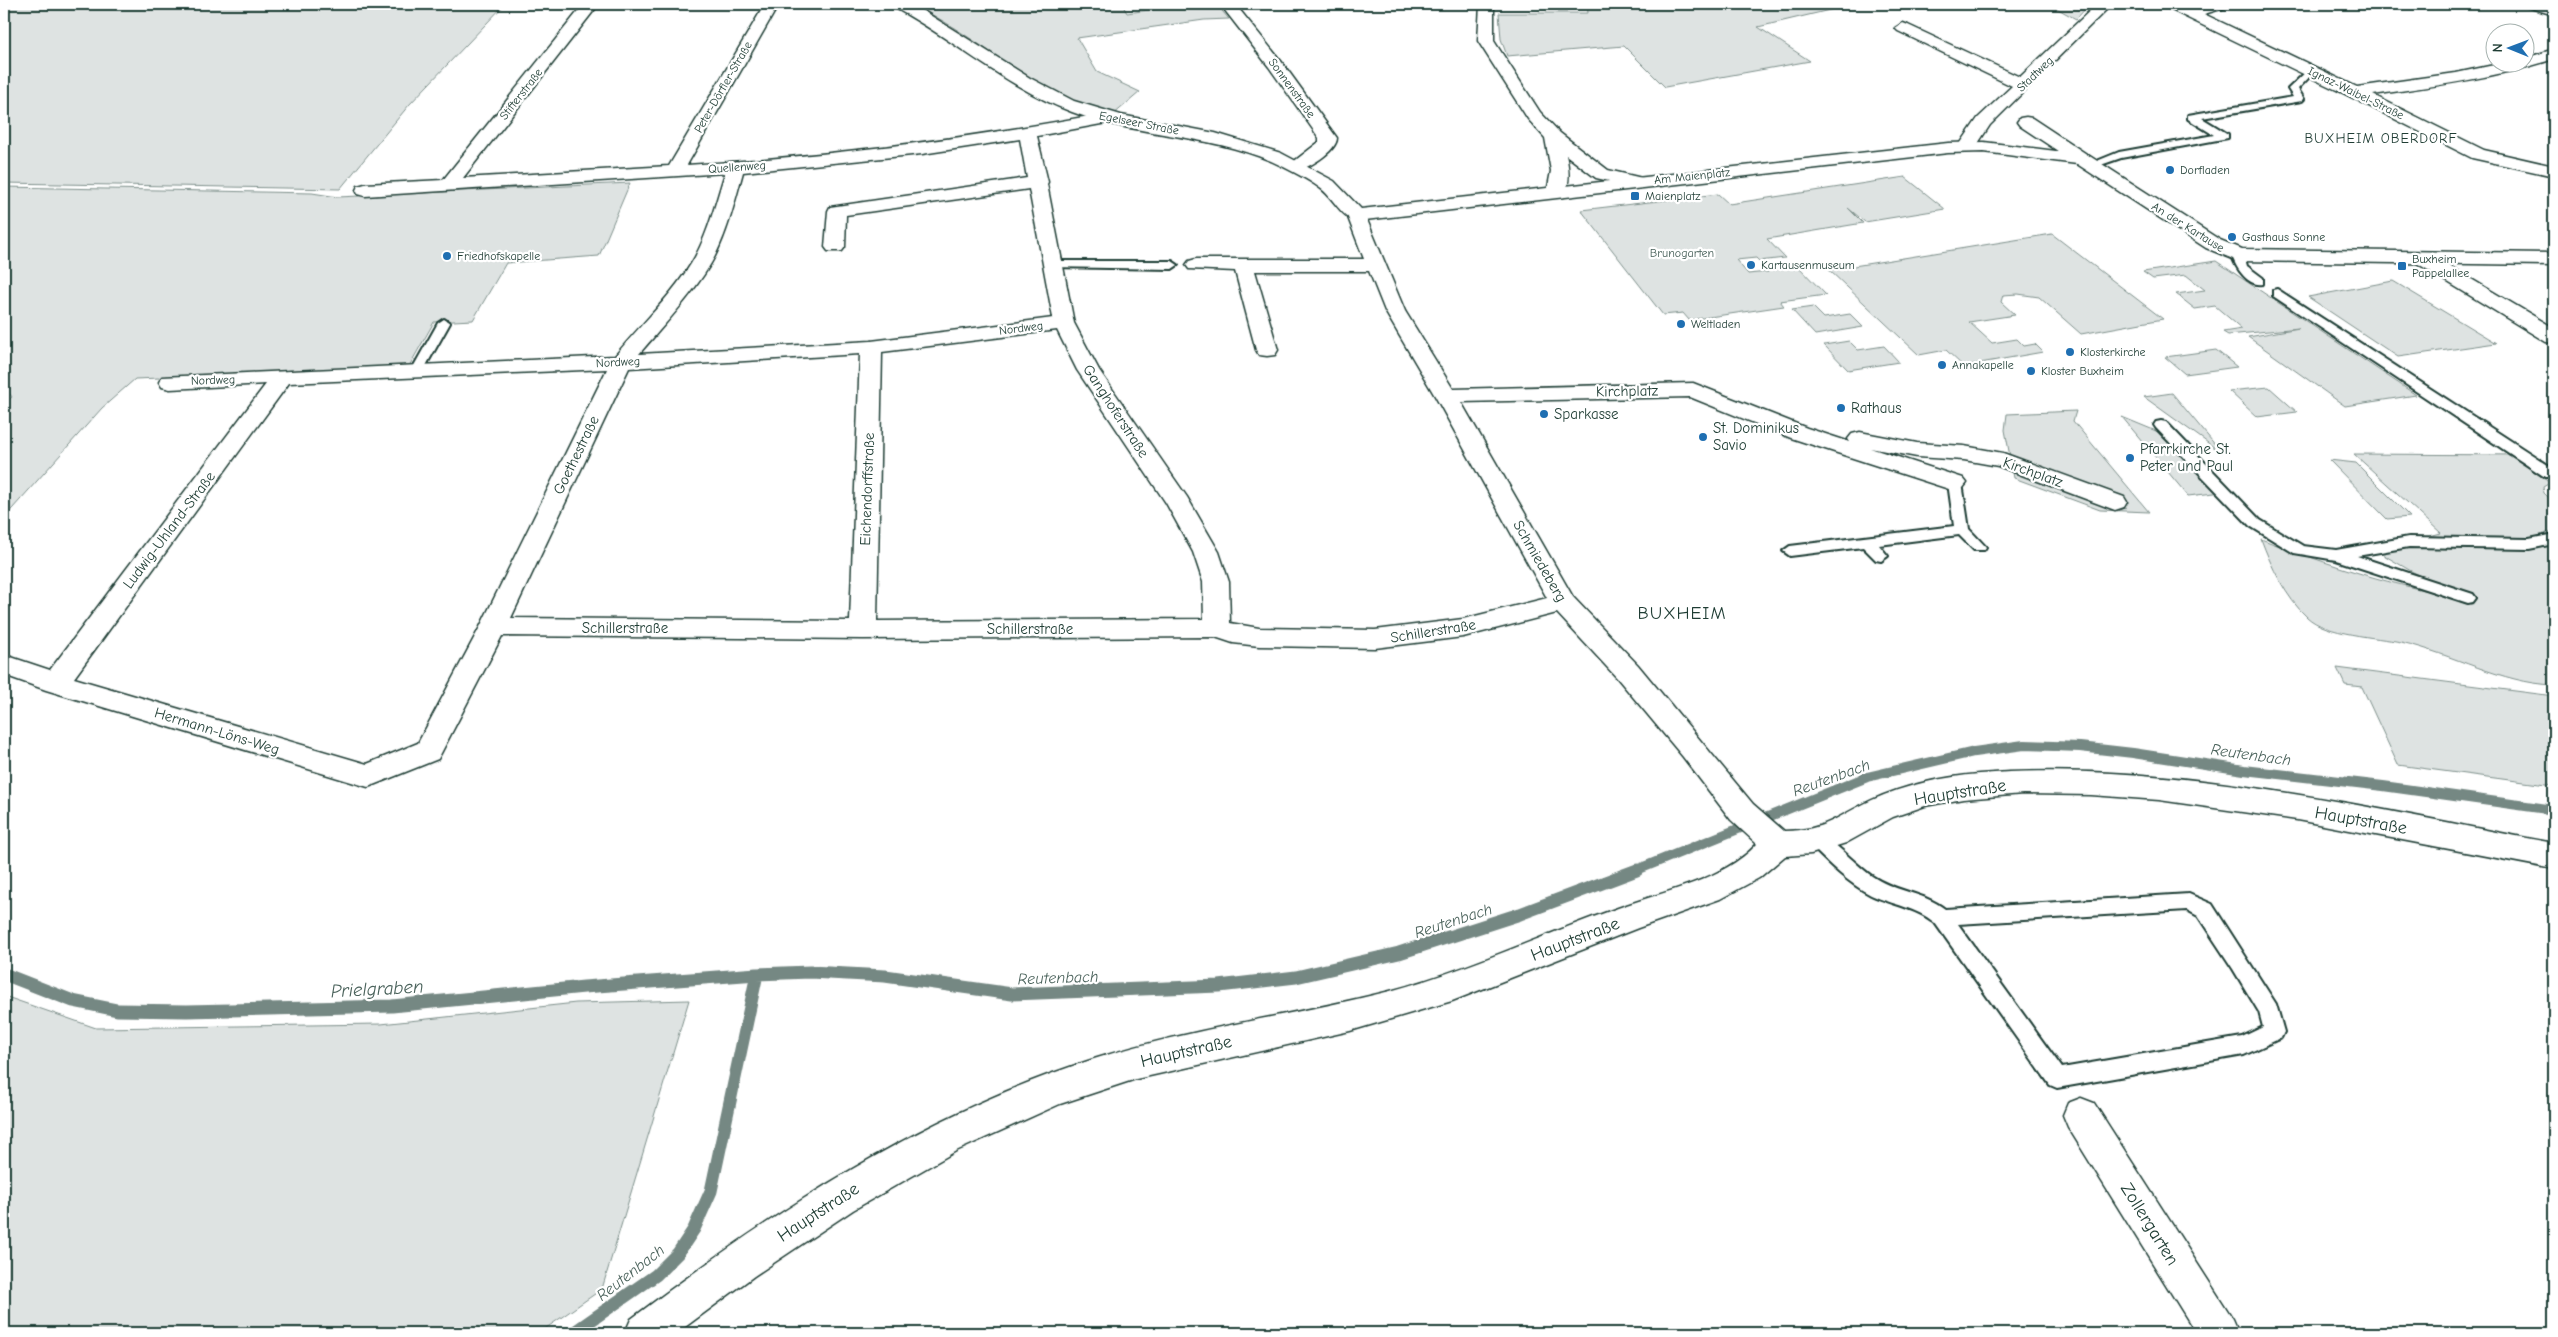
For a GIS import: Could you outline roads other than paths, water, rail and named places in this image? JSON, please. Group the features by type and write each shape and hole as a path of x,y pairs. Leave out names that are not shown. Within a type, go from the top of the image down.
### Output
{"street":[{"name":"Stifterstraße","path":"449,184 592,4"},
{"name":"Peter-Dörfler-Straße","path":"675,171 772,4"},
{"name":"Egelseer Straße","path":"898,4 924,16 1039,91 1106,118 1182,131 1241,146 1297,166 1329,186 1356,215"},
{"name":"Sonnenstraße","path":"1227,4 1275,64 1328,138 1328,144 1297,166"},
{"path":"1487,4 1486,41 1534,115 1554,137 1602,174 1636,182"},
{"name":"Stadtweg","path":"1967,147 1984,122 2105,4"},
{"name":"Ignaz-Waibel-Straße","path":"2170,4 2355,92 2478,154 2549,167"},
{"path":"2191,13 2223,4"},
{"path":"2532,4 2554,11"},
{"path":"1903,28 2023,85"},
{"path":"2355,92 2440,80 2532,61 2554,54"},
{"name":"Quellenweg","path":"365,190 735,169 880,155 1028,134 1106,118"},
{"path":"2026,122 2087,162"},
{"name":"Ganghoferstraße","path":"1028,134 1039,182 1052,265 1064,323 1088,370 1178,502 1206,552 1216,582 1217,628"},
{"path":"1554,137 1560,171 1556,192"},
{"name":"An der Kartause","path":"1967,147 2087,162 2213,244 2238,255 2554,259"},
{"name":"Am Maienplatz","path":"1356,215 1636,182 1967,147"},
{"name":"Goethestraße","path":"428,751 493,627 621,362 678,294 704,258 718,226 735,169"},
{"path":"835,247 837,205 1039,182"},
{"name":"Schmiedeberg","path":"1356,215 1395,311 1446,396 1563,603 1628,672 1693,749 1742,812 1777,843"},
{"path":"2422,258 2554,337"},
{"path":"1196,265 1375,264"},
{"path":"1243,265 1268,350"},
{"name":"Nordweg","path":"170,382 621,362 871,347 1064,323"},
{"name":"Eichendorffstraße","path":"863,630 871,347"},
{"name":"Ludwig-Uhland-Straße","path":"56,683 282,378"},
{"name":"Kirchplatz","path":"1446,396 1693,390 1799,434 1955,484"},
{"name":"Kirchplatz","path":"1799,434 1857,438 1916,450 1964,453 2003,460 2115,502"},
{"name":"Schillerstraße","path":"493,627 863,630 1217,628 1233,634 1259,637 1375,639 1463,628 1563,603"},
{"name":"Hermann-Löns-Weg","path":"5,665 56,683 368,776 428,751"},
{"name":"Hauptstraße","path":"645,1333 692,1297 846,1191 993,1115 1053,1090 1131,1064 1393,1005 1446,987 1706,890 1763,859 1777,843 1798,844 1817,841 1842,831 1887,806 1939,791 1991,784 2097,782 2143,786 2329,813 2554,856"},
{"name":"Zollergarten","path":"2081,1115 2220,1333"}],"lane":[{"path":"2087,162 2119,154 2224,136 2192,117 2298,99 2294,90 2310,71"},
{"path":"2238,255 2241,267 2259,281"},
{"path":"1052,265 1172,265"},
{"path":"2277,293 2553,475"},
{"path":"418,371 444,324"},
{"path":"2161,425 2255,524 2300,550 2336,555 2468,598"},
{"path":"1955,484 1962,530 1979,547"},
{"path":"1790,551 1962,530"},
{"path":"2336,555 2409,542 2529,544 2554,539"},
{"path":"1867,542 1881,556"},
{"path":"1817,841 1846,869 1878,889 1930,905 1942,917 2057,1078 2244,1046 2274,1032 2269,1010 2205,910 2189,902 1942,917"}],"waterway":[{"name":"Reutenbach","path":"1634,871 1867,777 1974,752 2024,745 2080,747 2133,753 2244,770 2383,786 2554,810"},
{"name":"Reutenbach","path":"757,974 810,972 885,976 1012,994 1219,986 1296,977 1399,953 1520,914 1637,870"},
{"name":"Prielgraben","path":"4,974 73,1001 117,1010 187,1011 392,1006 584,987 757,974"},
{"name":"Reutenbach","path":"573,1333 656,1275 678,1253 694,1229 711,1191 757,974"}],"place":[{"name":"Dorfladen","path":"2170,170"},
{"name":"Maienplatz","path":"1635,196"},
{"name":"Gasthaus Sonne","path":"2232,237"},
{"name":"Friedhofskapelle","path":"447,256"},
{"name":"Kartausenmuseum","path":"1751,265"},
{"name":"Buxheim Pappelallee","path":"2402,266"},
{"name":"Weltladen","path":"1681,324"},
{"name":"Klosterkirche","path":"2070,352"},
{"name":"Annakapelle","path":"1942,365"},
{"name":"Kloster Buxheim","path":"2031,371"},
{"name":"Rathaus","path":"1841,408"},
{"name":"Sparkasse","path":"1544,414"},
{"name":"St. Dominikus Savio","path":"1703,437"},
{"name":"Pfarrkirche St. Peter und Paul","path":"2130,458"}],"district":[{"name":"BUXHEIM OBERDORF","path":"2381,138"},
{"name":"BUXHEIM","path":"1682,613"}],"park label":[{"name":"Brunogarten","path":"1682,253"}]}
